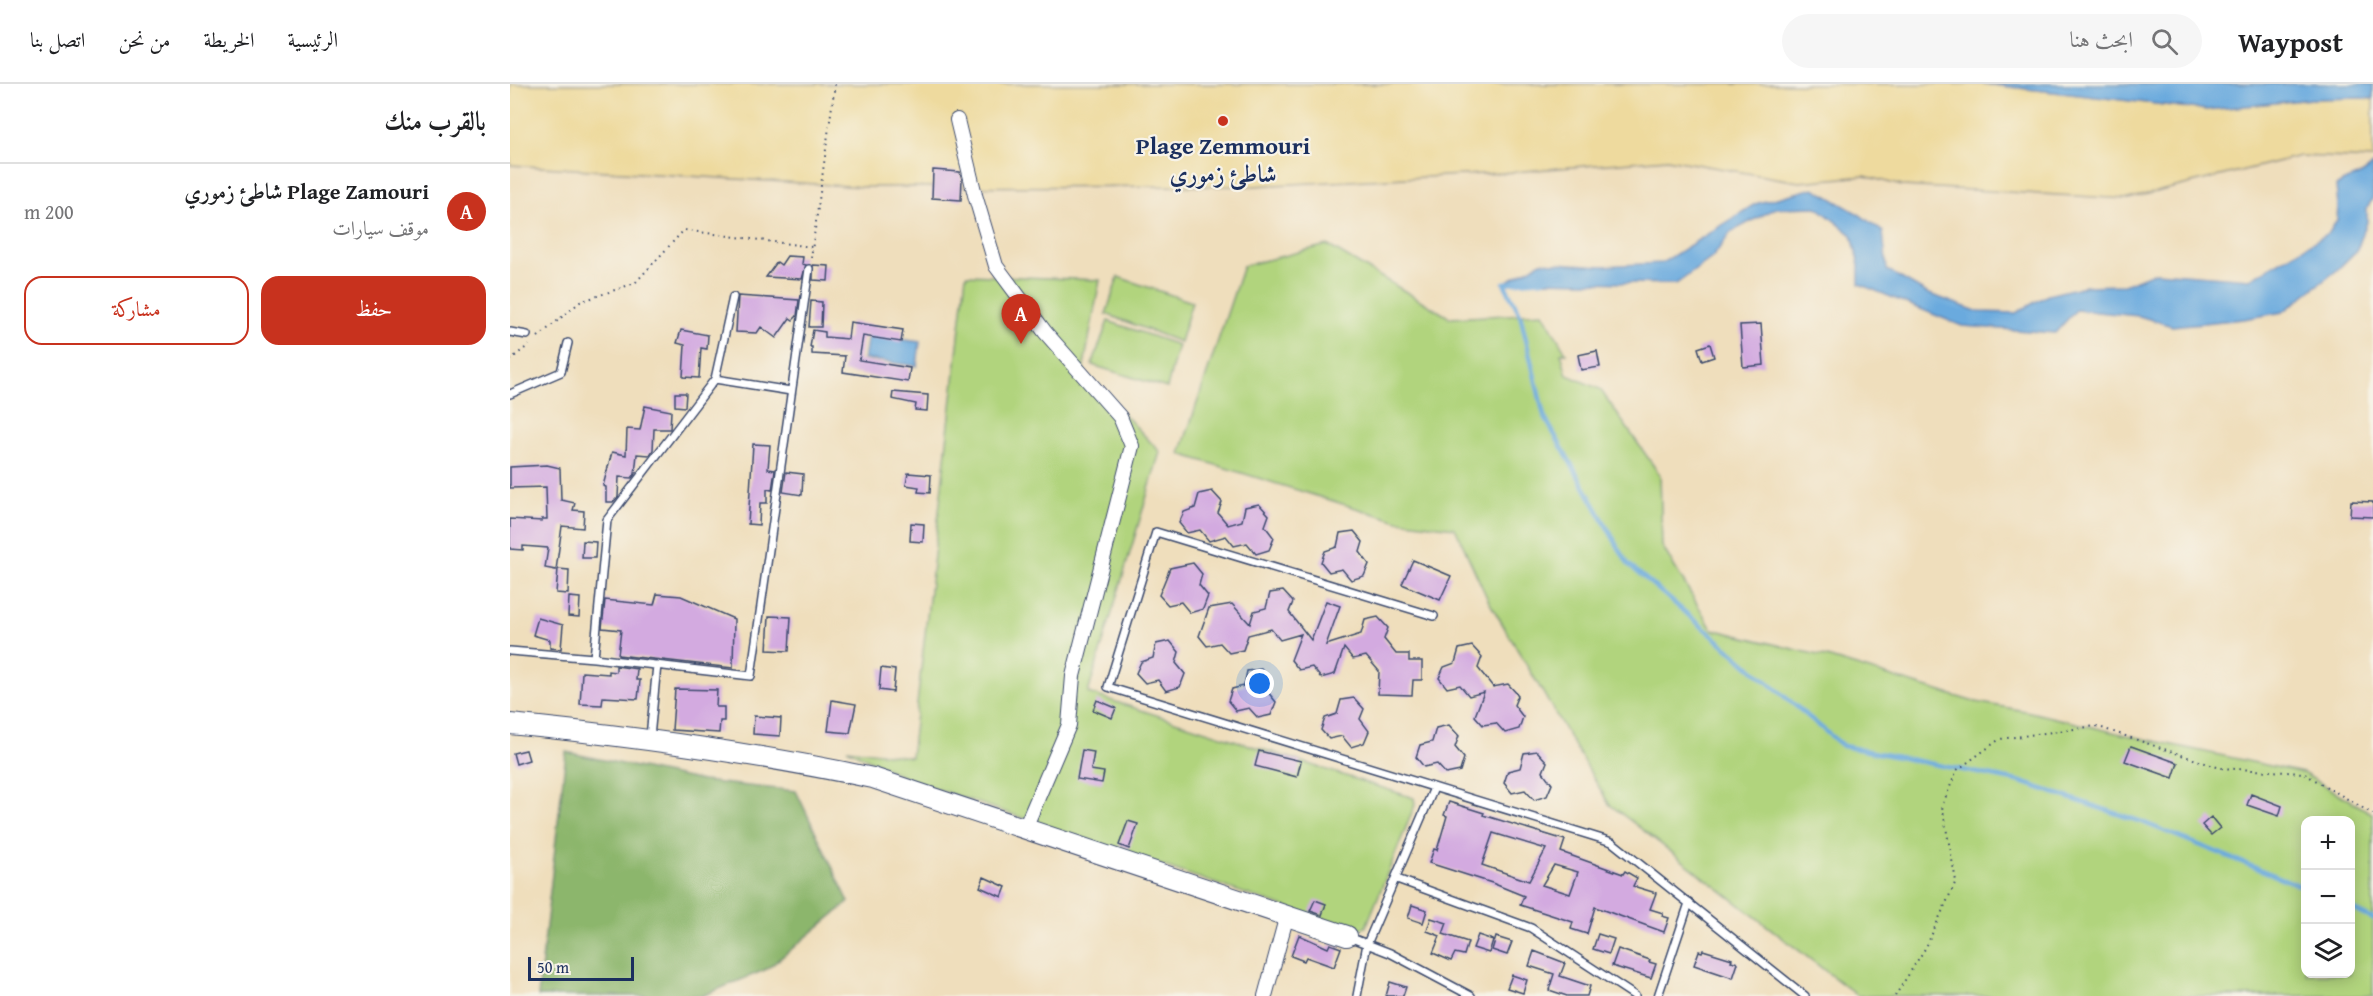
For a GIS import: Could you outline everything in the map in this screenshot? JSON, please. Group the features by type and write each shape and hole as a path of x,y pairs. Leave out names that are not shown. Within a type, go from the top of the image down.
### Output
{"street":[{"path":"957,120 975,195 996,266 1045,332 1120,417 1132,446 1073,676 1069,725 1025,828"},
{"path":"510,724 649,740 793,761 873,778 1347,936"},
{"path":"1265,996 1287,915"}],"lane":[{"path":"510,651 751,676 808,269"},
{"path":"594,658 607,520 715,379 733,297"},
{"path":"510,332 527,335"},
{"path":"510,394 561,372 568,343"},
{"path":"715,379 791,391"},
{"path":"1434,616 1156,532 1108,687 1612,842 1805,996"},
{"path":"649,740 657,665"},
{"path":"1357,996 1367,944 1397,879 1434,788"},
{"path":"1397,879 1531,928 1635,996"},
{"path":"1658,996 1689,903"},
{"path":"1347,936 1390,953 1471,996"}],"path":[{"path":"808,269 835,84"},
{"path":"510,360 580,302 634,284 684,230 812,247"},
{"path":"1895,996 1926,947 1956,881 1942,806 1957,770 2000,739 2096,726 2220,768 2303,773 2373,814"}],"green space":[{"path":"1327,245 1450,318 1543,313 1566,353 1561,353 1567,375 1600,389 1660,475 1662,546 1712,629 1830,658 1971,701 2303,773 2373,814 2373,996 1858,996 1609,804 1488,600 1455,528 1398,521 1180,454 1243,266"},
{"path":"966,275 1100,280 1083,371 1160,452 1088,693 1414,798 1415,805 1366,927 1355,931 908,779 847,749 911,757"},
{"path":"1118,277 1192,302 1180,342 1106,314"},
{"path":"1108,321 1178,345 1167,388 1092,365"},
{"path":"566,752 702,781 796,791 849,902 767,969 702,996 538,996"}],"sand":[{"name":"Plage Zemmouri شاطئ زموري","path":"510,84 1984,84 2207,110 2311,99 2362,98 2373,99 2373,159 2300,156 2128,199 1902,186 1865,176 1799,182 1667,159 1502,173 1253,186 864,187 510,165"}],"water":[{"path":"1984,84 2373,84 2373,99 2311,99 2207,110"},
{"path":"2373,165 2373,197 2367,209 2367,222 2357,250 2336,271 2283,312 2244,319 2172,326 2139,316 2076,310 2055,333 1962,326 1859,284 1859,265 1852,235 1817,207 1776,208 1731,232 1713,257 1676,284 1538,281 1504,283 1541,262 1602,266 1662,263 1755,204 1814,188 1860,215 1883,232 1887,270 1927,293 1979,312 2016,313 2048,295 2085,286 2124,285 2156,272 2250,279 2329,233 2337,220 2336,186 2363,173"},
{"path":"868,335 920,342 917,366 864,359"}],"building":[{"path":"933,170 960,172 961,200 932,198"},
{"path":"787,256 803,257 802,264 806,265 802,279 766,277 777,262 781,265"},
{"path":"813,265 829,266 828,281 813,280"},
{"path":"738,296 799,300 797,316 793,320 790,318 776,338 761,327 757,333 736,332"},
{"path":"811,301 822,302 821,327 809,327"},
{"path":"850,322 903,330 901,342 863,336 859,360 910,368 908,382 843,372 845,356 812,354 812,347 810,347 813,330 825,332 825,337 848,339"},
{"path":"1761,324 1764,365 1743,367 1740,325"},
{"path":"681,330 708,335 707,349 701,348 699,378 683,377 685,345 677,343"},
{"path":"1710,344 1714,357 1702,361 1698,348"},
{"path":"1597,351 1600,367 1581,370 1578,355"},
{"path":"893,392 928,395 927,411 915,410 916,404 892,399"},
{"path":"675,393 686,393 685,407 675,406"},
{"path":"645,406 671,411 670,429 654,429 653,450 650,455 637,454 635,474 632,478 619,477 618,497 613,502 606,502 606,487 603,486 612,452 626,455 627,429 640,430"},
{"path":"753,444 770,445 768,469 775,470 772,490 767,489 767,503 760,503 759,525 748,524"},
{"path":"547,465 560,468 561,500 575,503 573,510 584,511 583,528 562,526 556,570 545,568 548,548 523,546 523,550 510,549 510,519 542,521 542,519 547,519 546,487 510,488 510,467"},
{"path":"786,472 803,474 802,495 783,492"},
{"path":"908,473 931,475 930,493 918,492 919,487 906,485"},
{"path":"1212,491 1222,502 1218,513 1228,525 1242,521 1245,507 1259,504 1269,515 1265,526 1274,538 1269,550 1256,554 1247,543 1234,546 1226,536 1209,541 1200,530 1187,533 1179,523 1184,512 1195,508 1199,494"},
{"path":"2351,501 2373,502 2373,517 2350,516"},
{"path":"911,523 924,524 923,542 910,541"},
{"path":"1354,531 1363,542 1360,552 1369,564 1364,576 1351,580 1342,569 1329,572 1321,562 1325,551 1337,547 1340,533"},
{"path":"583,541 596,542 595,558 582,558"},
{"path":"1413,560 1451,576 1440,600 1402,584"},
{"path":"1193,563 1202,574 1199,585 1208,596 1203,609 1190,613 1181,602 1168,605 1159,595 1170,568"},
{"path":"558,569 569,570 568,594 556,593"},
{"path":"1283,591 1293,602 1289,612 1311,640 1326,601 1340,606 1326,645 1361,634 1365,620 1378,617 1388,628 1384,639 1396,654 1409,654 1409,661 1422,661 1422,680 1413,680 1412,695 1378,694 1379,671 1366,656 1353,659 1344,648 1335,674 1321,678 1312,667 1299,670 1291,660 1301,634 1280,640 1271,629 1248,635 1243,650 1229,653 1220,643 1207,646 1199,636 1209,608 1232,604 1250,624 1254,611 1266,608 1270,593"},
{"path":"657,594 681,596 734,619 733,668 618,655 621,630 602,628 605,600 654,605"},
{"path":"569,597 580,598 579,617 568,616"},
{"path":"769,616 791,617 789,651 767,650"},
{"path":"538,618 563,625 561,649 550,648 550,640 533,635"},
{"path":"1170,641 1179,652 1176,663 1185,674 1180,687 1166,691 1158,680 1145,683 1136,673 1141,662 1153,658 1156,644"},
{"path":"1472,646 1482,657 1478,668 1493,687 1508,684 1518,695 1514,705 1523,717 1519,729 1505,733 1496,723 1483,725 1475,716 1484,692 1469,696 1460,685 1447,688 1439,678 1444,667 1455,663 1459,649"},
{"path":"616,666 637,669 636,680 640,680 638,699 603,697 602,705 580,704 582,672 609,674 609,671 616,672"},
{"path":"881,668 895,670 893,692 879,690"},
{"path":"1261,669 1270,680 1267,691 1276,702 1271,715 1258,718 1249,708 1236,711 1228,701 1232,689 1244,686 1247,671"},
{"path":"675,689 717,690 716,707 724,707 724,721 720,721 719,733 672,730"},
{"path":"1354,698 1364,709 1360,719 1369,731 1364,743 1351,747 1342,736 1329,739 1321,730 1325,718 1337,714 1341,700"},
{"path":"832,700 856,704 850,733 828,731"},
{"path":"1097,700 1116,708 1112,718 1093,710"},
{"path":"754,716 781,718 780,736 753,734"},
{"path":"1449,725 1459,736 1455,747 1464,758 1460,771 1446,774 1437,764 1424,767 1416,757 1420,745 1432,742 1436,728"},
{"path":"2131,746 2178,763 2173,778 2125,761"},
{"path":"526,750 529,760 516,764 513,753"},
{"path":"1082,750 1094,752 1091,770 1104,772 1102,783 1077,779"},
{"path":"1259,751 1301,761 1297,777 1255,766"},
{"path":"1537,751 1547,762 1543,772 1552,784 1547,796 1534,800 1525,790 1512,793 1504,783 1508,771 1520,768 1524,753"},
{"path":"2251,794 2282,806 2279,816 2247,805"},
{"path":"1449,802 1565,840 1561,852 1623,874 1625,871 1637,878 1633,886 1656,893 1650,909 1663,913 1662,916 1669,918 1664,932 1595,907 1587,934 1571,929 1573,922 1520,905 1524,896 1429,863 1434,849 1437,850 1447,816 1444,815","holes":["1493,833 1546,849 1529,881 1482,865","1554,865 1578,872 1570,894 1542,885"]},
{"path":"2211,817 2220,828 2211,835 2202,825"},
{"path":"1128,821 1138,824 1129,849 1119,845"},
{"path":"984,877 1006,887 1002,897 980,887"},
{"path":"1315,900 1326,904 1322,915 1310,911"},
{"path":"1412,905 1427,910 1423,923 1408,918"},
{"path":"1431,918 1447,923 1443,934 1468,942 1464,955 1455,953 1451,961 1433,953 1440,936 1427,931"},
{"path":"1598,934 1614,939 1609,954 1593,949"},
{"path":"1299,935 1328,948 1330,944 1341,948 1334,967 1306,957 1304,961 1291,956"},
{"path":"1478,935 1493,940 1489,953 1473,948"},
{"path":"1496,937 1512,942 1507,955 1492,950"},
{"path":"1618,949 1656,964 1651,978 1612,966"},
{"path":"1703,950 1738,963 1733,978 1694,965 1699,951"},
{"path":"1534,951 1565,963 1560,976 1590,986 1587,996 1567,996 1549,990 1554,974 1529,966"},
{"path":"1512,975 1527,980 1523,993 1507,988"},
{"path":"1390,982 1406,987 1403,996 1386,996"}],"waterway":[{"path":"1544,280 1504,283 1520,314 1544,416 1628,564 1843,746 2018,781 2142,822 2301,886"},
{"path":"2355,910 2373,919"}],"place":[{"name":"Plage Zemmouri شاطئ زموري","path":"1223,121"},
{"name":"Plage Zamouri شاطئ زموري","path":"1021,344"}]}
